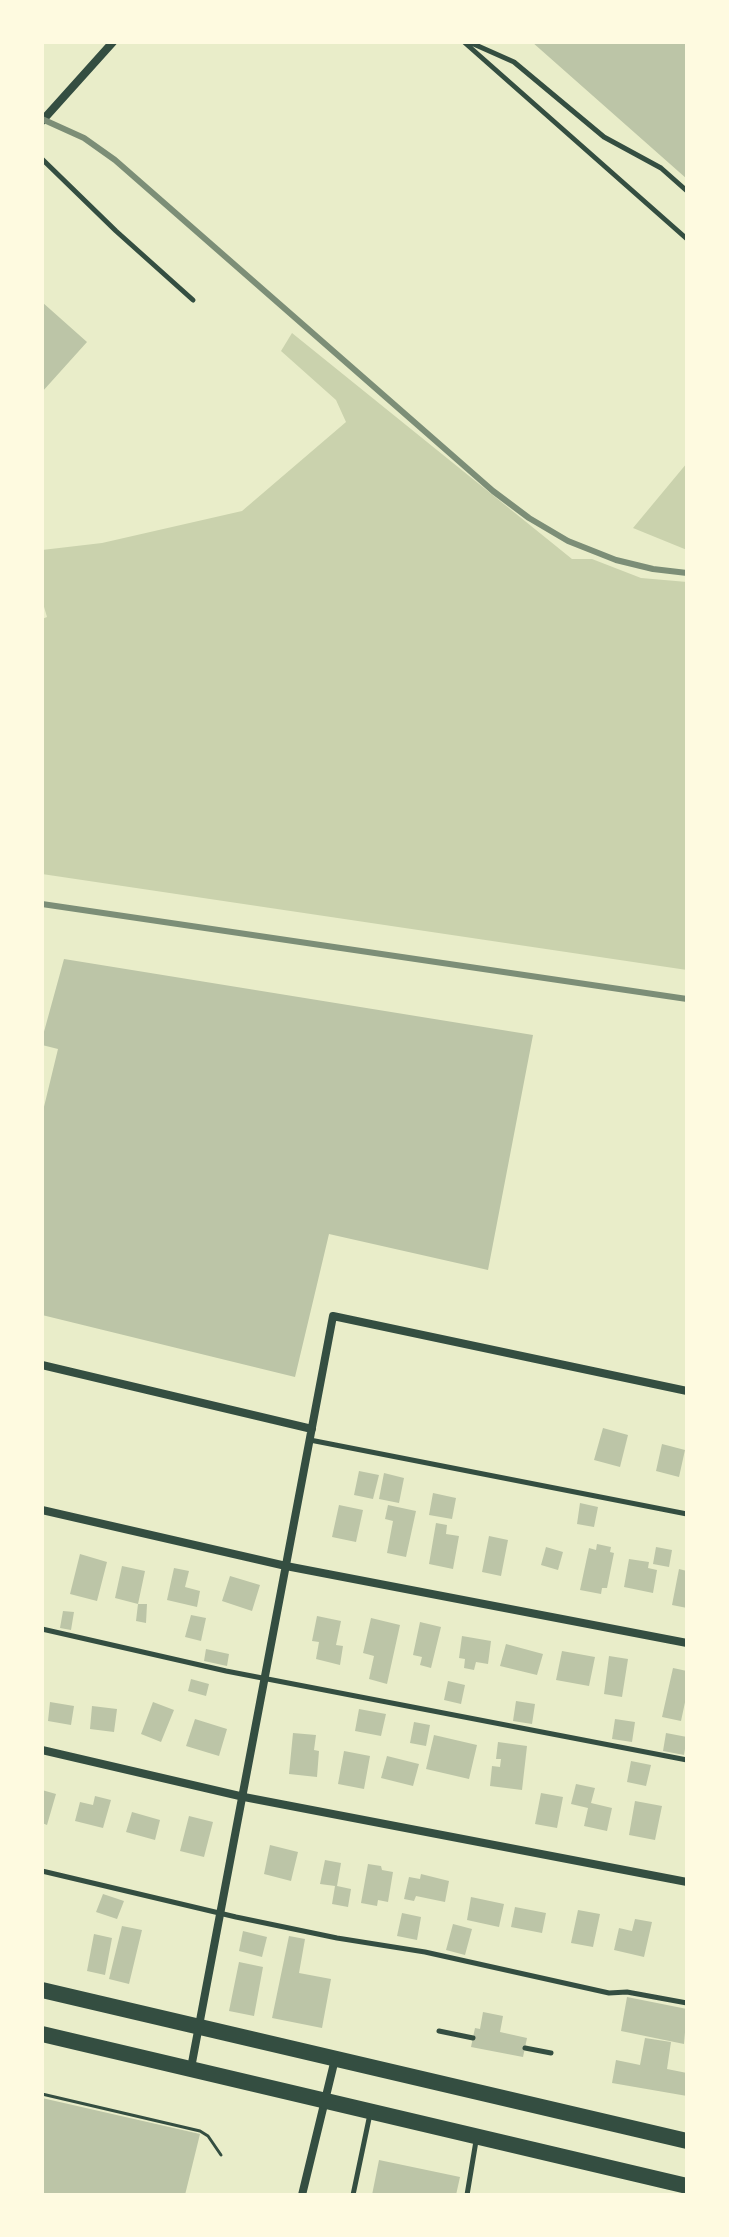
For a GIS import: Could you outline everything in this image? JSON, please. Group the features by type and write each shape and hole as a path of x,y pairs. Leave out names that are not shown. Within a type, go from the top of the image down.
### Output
{"main road":[{"path":"42,1990 687,2141"},
{"path":"42,2034 687,2186"}],"street":[{"path":"42,121 113,42"},
{"path":"191,2068 333,1316 687,1391"},
{"path":"42,1365 312,1429"},
{"path":"42,1510 286,1566 687,1643"},
{"path":"42,1750 244,1797 687,1882"},
{"path":"302,2195 335,2059"}],"lane":[{"path":"467,42 514,62 604,137 661,168 687,191"},
{"path":"467,42 687,239"},
{"path":"42,159 193,300"},
{"path":"310,1440 687,1514"},
{"path":"42,1629 226,1671 687,1760"},
{"path":"42,1871 337,1938 425,1952 609,1993 627,1992 687,2003"},
{"path":"439,2031 473,2038"},
{"path":"525,2048 551,2053"},
{"path":"353,2195 371,2112"},
{"path":"467,2195 477,2137"}],"path":[{"path":"42,2094 200,2131 208,2136 221,2155"}],"green space":[{"path":"292,333 572,559 592,559 641,578 687,582 687,970 42,874 42,619 47,617 42,600 42,550 102,543 242,511 346,422 336,400 281,351"},
{"path":"687,463 687,550 633,528"}],"building":[{"path":"532,42 687,42 687,179"},
{"path":"42,302 87,342 42,392"},
{"path":"64,959 533,1035 488,1270 329,1234 295,1377 42,1315 42,1115 58,1049 42,1045 42,1039"},
{"path":"603,1428 628,1435 620,1467 594,1460"},
{"path":"662,1444 685,1450 679,1477 656,1471"},
{"path":"359,1471 379,1475 373,1499 354,1495"},
{"path":"384,1473 404,1478 399,1503 379,1499"},
{"path":"433,1493 456,1498 452,1519 429,1515"},
{"path":"580,1503 598,1507 594,1527 577,1524"},
{"path":"339,1505 363,1510 356,1542 332,1537"},
{"path":"388,1505 416,1511 406,1557 387,1553 393,1521 385,1519"},
{"path":"436,1523 447,1525 446,1534 459,1536 453,1569 429,1564"},
{"path":"489,1536 508,1540 501,1576 482,1572"},
{"path":"597,1544 611,1547 610,1552 614,1553 607,1588 602,1588 601,1594 580,1590 589,1548 596,1550"},
{"path":"546,1547 563,1552 558,1570 541,1565"},
{"path":"656,1547 672,1550 669,1567 653,1564"},
{"path":"80,1554 107,1562 97,1601 70,1594"},
{"path":"629,1559 649,1562 648,1568 657,1570 653,1593 624,1587"},
{"path":"122,1566 145,1571 138,1604 115,1598"},
{"path":"174,1568 189,1571 185,1587 200,1591 197,1607 167,1600"},
{"path":"679,1569 687,1571 687,1608 672,1605"},
{"path":"230,1576 260,1585 252,1611 222,1601"},
{"path":"138,1604 147,1604 146,1623 136,1621"},
{"path":"63,1611 74,1612 71,1630 60,1628"},
{"path":"191,1615 206,1618 201,1641 185,1637"},
{"path":"317,1616 341,1621 336,1645 343,1646 340,1665 316,1659 319,1642 312,1641"},
{"path":"371,1618 400,1625 387,1684 369,1679 374,1656 363,1653"},
{"path":"420,1622 441,1627 431,1668 420,1665 422,1657 413,1655"},
{"path":"462,1636 491,1641 488,1664 476,1662 474,1670 464,1668 465,1659 459,1658"},
{"path":"506,1644 543,1654 537,1675 500,1666"},
{"path":"206,1649 229,1654 227,1666 204,1661"},
{"path":"562,1651 595,1657 589,1686 556,1680"},
{"path":"609,1656 628,1659 622,1697 604,1694"},
{"path":"673,1668 687,1671 687,1693 681,1721 662,1717"},
{"path":"191,1679 209,1684 206,1696 188,1691"},
{"path":"448,1681 465,1685 461,1704 444,1700"},
{"path":"516,1701 535,1704 532,1724 513,1721"},
{"path":"50,1702 74,1706 71,1725 48,1721"},
{"path":"153,1702 174,1710 161,1742 141,1734"},
{"path":"92,1706 117,1709 114,1732 90,1729"},
{"path":"359,1709 386,1714 381,1736 355,1731"},
{"path":"195,1719 227,1729 219,1756 186,1746"},
{"path":"615,1719 635,1722 632,1742 612,1739"},
{"path":"414,1722 430,1725 426,1746 410,1743"},
{"path":"293,1733 316,1735 314,1750 319,1751 317,1777 289,1774"},
{"path":"666,1733 687,1737 684,1755 663,1751"},
{"path":"434,1735 477,1745 469,1779 426,1769"},
{"path":"498,1742 527,1746 522,1790 490,1786 492,1766 500,1767 501,1759 496,1759"},
{"path":"344,1751 370,1756 364,1789 338,1784"},
{"path":"387,1756 419,1764 413,1786 381,1778"},
{"path":"631,1761 651,1765 646,1786 627,1782"},
{"path":"576,1784 595,1788 591,1803 612,1808 607,1831 584,1826 588,1808 571,1804"},
{"path":"42,1790 56,1794 47,1825 42,1823"},
{"path":"541,1793 563,1797 557,1828 535,1824"},
{"path":"95,1796 111,1800 103,1828 75,1821 80,1802 93,1805"},
{"path":"635,1801 662,1806 655,1840 629,1835"},
{"path":"132,1812 160,1820 155,1840 126,1832"},
{"path":"189,1816 213,1822 204,1857 180,1851"},
{"path":"270,1845 298,1852 291,1881 264,1874"},
{"path":"325,1860 341,1863 337,1886 351,1889 348,1907 332,1904 335,1886 320,1884"},
{"path":"368,1864 393,1872 388,1902 378,1900 377,1906 361,1903"},
{"path":"421,1874 449,1881 445,1902 416,1896 414,1901 404,1899 409,1877 420,1879"},
{"path":"103,1894 124,1901 117,1919 96,1912"},
{"path":"471,1897 504,1904 499,1927 467,1920"},
{"path":"515,1907 546,1913 542,1933 511,1927"},
{"path":"578,1910 600,1914 593,1947 571,1943"},
{"path":"402,1913 421,1917 417,1940 397,1936"},
{"path":"635,1919 652,1922 644,1957 614,1950 619,1928 632,1931"},
{"path":"453,1924 472,1929 465,1955 446,1950"},
{"path":"122,1926 142,1930 129,1984 109,1979"},
{"path":"243,1931 267,1937 262,1957 239,1951"},
{"path":"94,1934 112,1938 105,1975 87,1971"},
{"path":"289,1936 305,1939 299,1973 331,1979 322,2028 272,2018"},
{"path":"239,1962 263,1967 254,2016 229,2011"},
{"path":"627,1997 687,2009 684,2044 621,2031"},
{"path":"483,2012 503,2016 500,2032 527,2038 523,2057 471,2047 475,2028 480,2029"},
{"path":"645,2038 671,2042 667,2069 687,2073 687,2096 612,2083 616,2060 640,2065"},
{"path":"42,2098 200,2134 185,2195 42,2195"},
{"path":"379,2160 460,2177 456,2195 372,2195"}],"railway":[{"path":"42,119 84,138 115,160 493,491 529,518 568,541 616,560 687,573"},
{"path":"42,904 687,999"}]}
